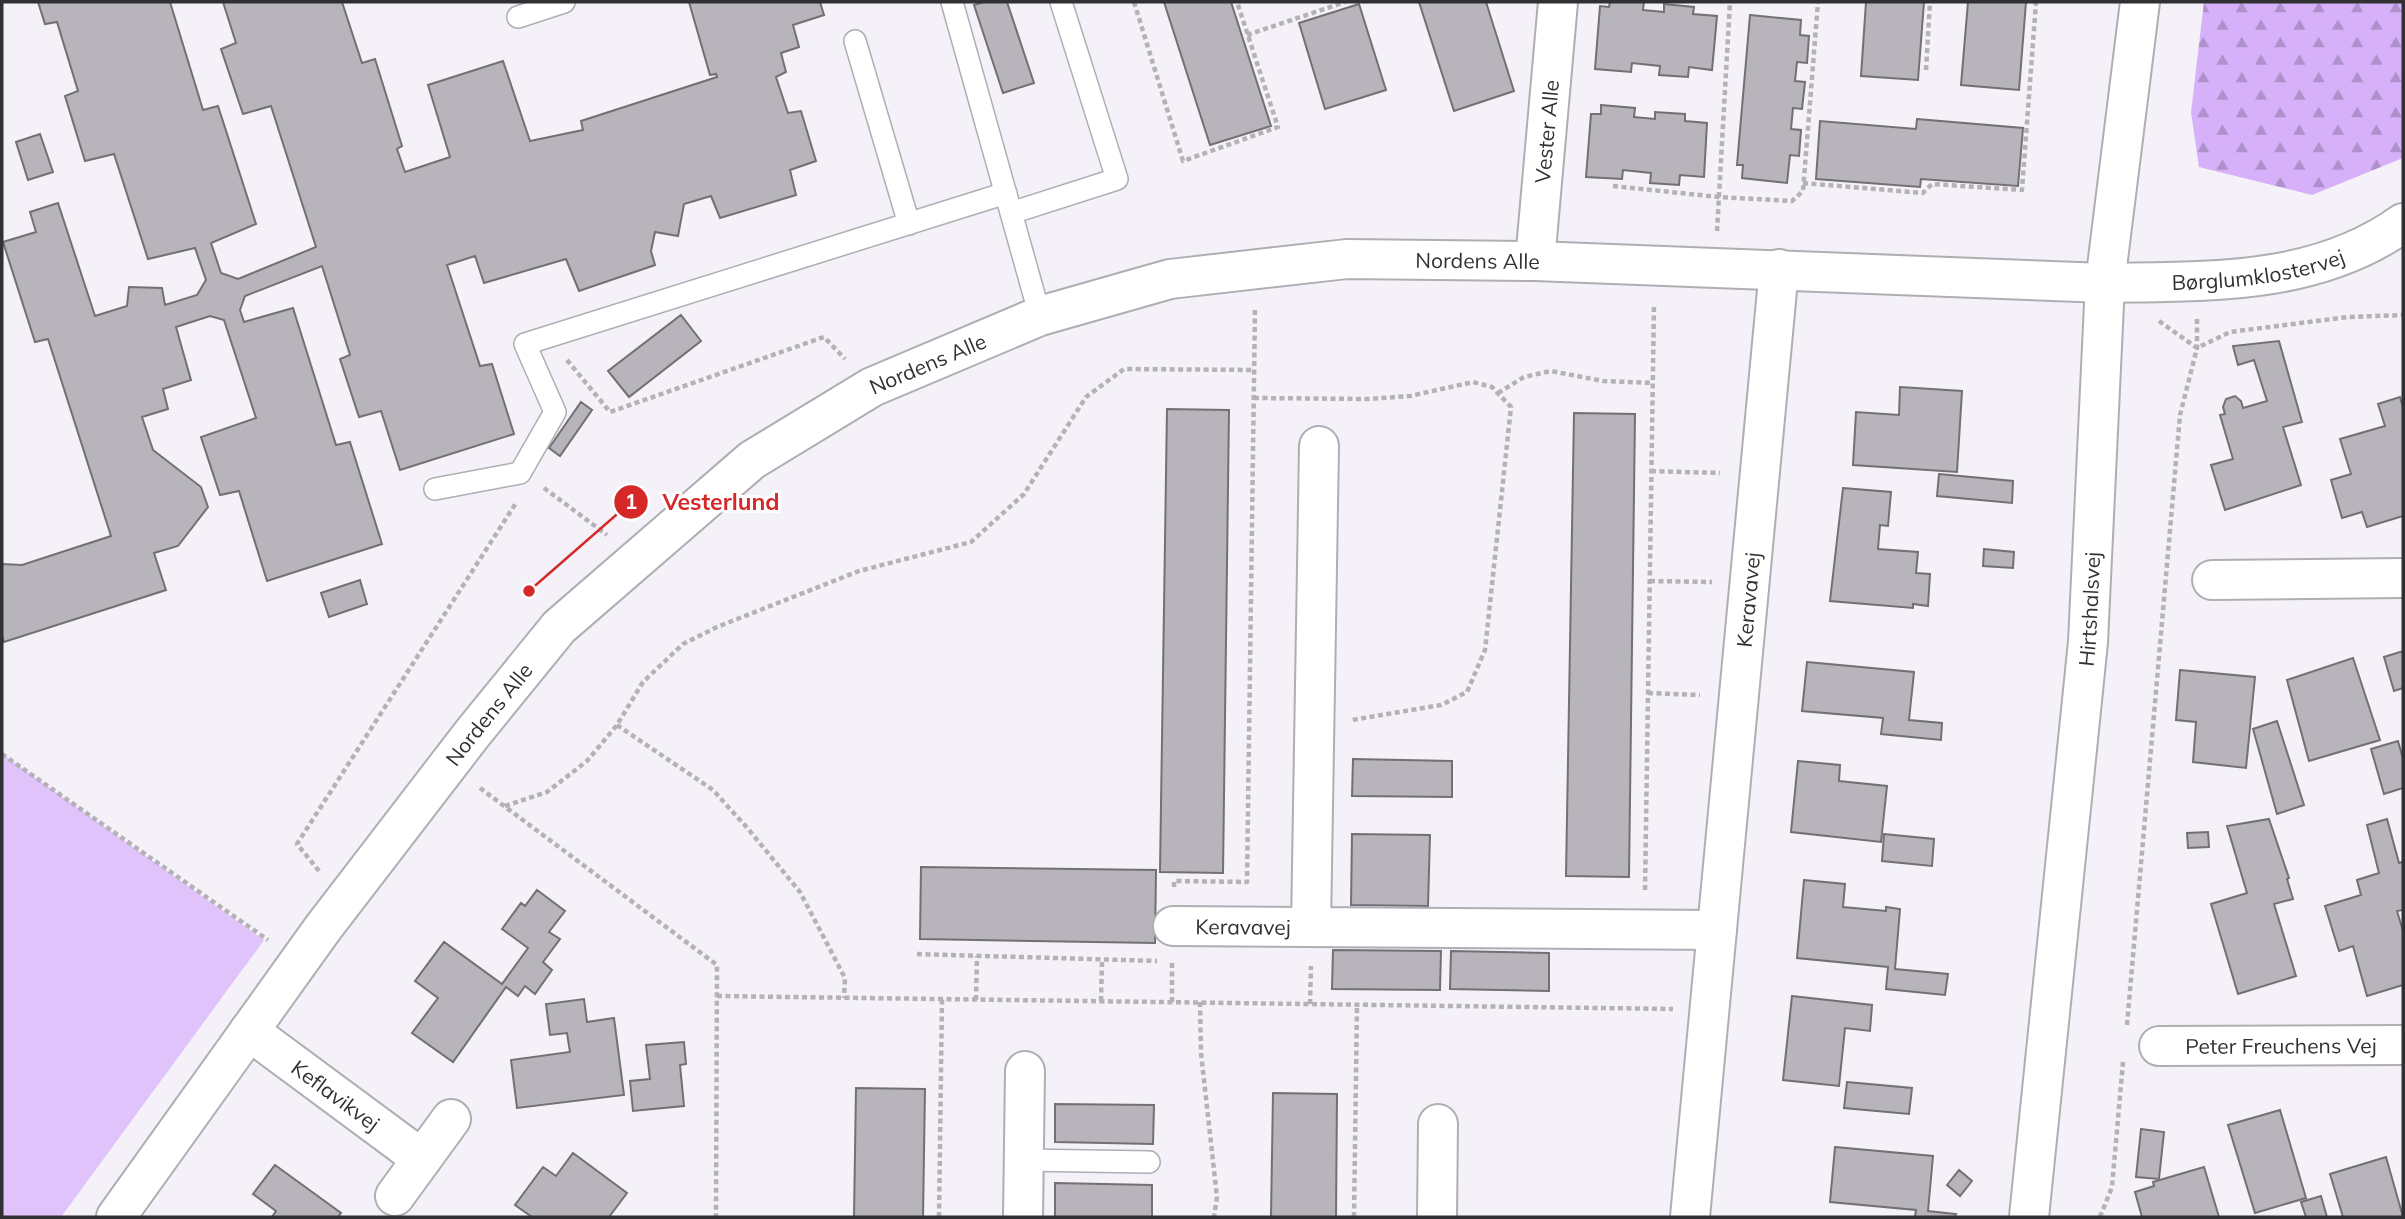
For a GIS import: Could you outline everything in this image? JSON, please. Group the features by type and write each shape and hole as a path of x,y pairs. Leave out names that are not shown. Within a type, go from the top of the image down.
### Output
{"street":[{"name":"Vester Alle","path":"1535,261 1558,2"},
{"name":"Hirtshalsvej","path":"2029,1217 2088,642 2105,284 2140,2"},
{"name":"Børglumklostervej","path":"2105,284 2251,278 2322,264 2378,241 2403,223"},
{"name":"Nordens Alle","path":"116,1217 344,901 559,627 752,460 872,387 1040,316 1170,279 1347,259 1535,261 1779,269 2105,284"},
{"name":"Keravavej","path":"1690,1217 1779,269"},
{"name":"Keravavej","path":"1311,927 1319,446"},
{"path":"2212,580 2403,578"},
{"name":"Keravavej","path":"1173,926 1717,930"},
{"name":"Keflavikvej","path":"249,1031 422,1159"},
{"name":"Peter Freuchens Vej","path":"2136,1045 2403,1045"},
{"path":"1023,1217 1025,1071"},
{"path":"395,1195 451,1119"},
{"path":"1437,1217 1438,1124"}],"lane":[{"path":"518,17 564,2"},
{"path":"952,2 1040,316"},
{"path":"435,489 520,473 555,412 525,344 909,224 1117,179 1061,2"},
{"path":"855,41 909,224"},
{"path":"1024,1160 1149,1162"}],"path":[{"path":"1134,2 1182,161 1278,127 1237,2"},
{"path":"1247,36 1345,2"},
{"path":"1715,267 1730,2"},
{"path":"1613,186 1719,197 1792,201 1803,191 1818,2"},
{"path":"1926,70 1930,2"},
{"path":"1803,183 1923,192 1932,184 2022,190 2036,2"},
{"path":"1645,929 1654,265"},
{"path":"1173,926 1174,881 1247,882 1256,269"},
{"path":"2100,1217 2112,1187 2136,1045 2180,415 2197,348 2197,281"},
{"path":"2197,348 2230,332 2348,317 2403,315"},
{"path":"548,337 610,412 824,337 872,387"},
{"path":"505,806 547,792 587,761 617,725 643,682 683,644 717,627 859,571 971,542 1024,494 1086,397 1124,369 1254,370"},
{"path":"1498,393 1524,377 1551,371 1603,381 1653,383"},
{"path":"1254,398 1369,399 1410,396 1473,382 1492,387 1511,407 1485,650 1467,692 1441,705 1315,725"},
{"path":"1651,471 1759,474"},
{"path":"542,487 639,558"},
{"path":"344,901 298,844 517,503"},
{"path":"1650,580 1749,583"},
{"path":"1648,693 1739,696"},
{"path":"617,725 713,790 749,830 800,892 845,978 844,998"},
{"path":"2,754 299,962"},
{"path":"449,764 717,965 716,1217"},
{"path":"917,954 1172,962 1172,1002"},
{"path":"976,956 976,1000"},
{"path":"1101,1001 1102,960"},
{"path":"717,996 1709,1009"},
{"path":"939,1217 942,999"},
{"path":"1200,1002 1201,1053 1217,1197 1214,1217"},
{"path":"1353,1217 1357,1004"}],"green space":[{"path":"2204,2 2403,2 2403,158 2312,195 2199,167 2191,112"}],"shaded area":[{"path":"2,754 264,940 61,1217 2,1217"}],"building":[{"path":"38,2 170,2 203,110 218,106 256,224 211,243 221,273 238,279 316,247 271,106 243,114 221,49 236,43 223,2 342,2 362,63 375,59 402,146 397,149 405,172 450,157 428,85 503,61 530,141 583,130 581,121 717,77 716,74 710,75 689,2 820,2 824,15 793,25 799,47 781,53 786,72 776,77 788,113 801,111 816,161 790,170 796,195 720,218 711,196 684,204 678,236 655,232 651,251 655,265 579,291 566,259 484,283 475,256 447,265 480,366 492,364 514,434 400,470 381,411 359,417 340,359 350,355 322,266 245,296 240,310 244,322 293,308 336,445 350,442 382,544 267,581 239,491 220,495 201,437 256,418 224,320 210,316 176,327 191,380 163,389 168,409 142,417 153,450 201,487 208,507 178,546 154,553 166,590 4,642 2,564 22,565 111,536 48,339 35,342 3,242 36,232 30,212 58,203 95,316 127,306 129,287 162,288 165,305 197,295 206,280 195,248 148,259 114,154 85,161 65,96 78,91 57,22 45,24"},
{"path":"1007,2 1034,83 1003,93 974,5"},
{"path":"1164,2 1231,2 1271,126 1210,145"},
{"path":"1419,2 1486,2 1514,91 1454,111"},
{"path":"1610,2 1644,2 1643,10 1664,12 1664,4 1694,7 1693,14 1717,16 1712,70 1689,67 1688,77 1659,75 1660,66 1632,63 1631,72 1595,69 1600,6 1609,7"},
{"path":"1866,2 1924,2 1918,80 1861,76"},
{"path":"1968,2 2026,2 2019,90 1961,85"},
{"path":"1359,4 1386,90 1325,109 1299,23"},
{"path":"1750,15 1801,20 1800,35 1809,36 1807,63 1797,62 1795,81 1805,82 1802,109 1793,108 1791,129 1801,130 1799,156 1790,155 1787,183 1742,178 1743,165 1737,165"},
{"path":"1601,105 1635,108 1634,117 1655,119 1655,112 1685,114 1685,121 1707,123 1704,177 1680,175 1679,185 1650,183 1651,173 1623,170 1622,179 1586,177 1591,114 1601,114"},
{"path":"1917,119 2023,128 2018,186 1921,179 1920,187 1816,179 1820,121 1916,129"},
{"path":"40,134 53,172 28,180 16,142"},
{"path":"681,315 701,341 629,397 608,371"},
{"path":"2279,341 2302,422 2283,427 2301,485 2225,510 2211,465 2233,459 2220,415 2225,414 2223,407 2226,399 2235,396 2241,401 2243,408 2267,401 2254,360 2238,365 2233,346"},
{"path":"1900,387 1962,391 1957,472 1853,465 1856,412 1899,415"},
{"path":"2400,397 2403,408 2403,516 2367,527 2362,512 2342,518 2331,480 2351,474 2340,439 2385,426 2378,404"},
{"path":"581,402 592,410 560,456 549,448"},
{"path":"1167,409 1229,410 1223,873 1160,872"},
{"path":"1574,413 1635,414 1629,877 1566,876"},
{"path":"1939,474 2013,481 2012,503 1937,496"},
{"path":"1843,488 1891,492 1888,526 1880,525 1878,549 1918,552 1916,573 1930,574 1928,606 1913,604 1913,608 1830,601"},
{"path":"1984,549 2014,552 2013,568 1983,566"},
{"path":"360,580 367,604 329,617 321,593"},
{"path":"2403,651 2403,688 2394,691 2384,657"},
{"path":"2353,658 2380,740 2309,761 2287,680"},
{"path":"1807,662 1914,672 1909,720 1942,723 1941,740 1881,734 1883,718 1802,711"},
{"path":"2180,670 2255,677 2246,768 2193,762 2196,722 2176,720"},
{"path":"2277,721 2304,805 2277,814 2253,729"},
{"path":"2398,741 2403,759 2403,788 2384,794 2371,749"},
{"path":"1353,759 1452,761 1452,797 1352,796"},
{"path":"1798,761 1840,765 1839,781 1887,786 1881,842 1791,832"},
{"path":"2269,819 2289,878 2287,879 2293,899 2274,904 2296,976 2238,994 2211,904 2247,893 2227,826"},
{"path":"2387,819 2399,863 2402,862 2403,865 2403,910 2397,911 2403,931 2403,985 2367,996 2353,946 2339,951 2325,906 2361,895 2357,880 2379,873 2367,825"},
{"path":"2208,832 2209,847 2188,848 2187,833"},
{"path":"1352,834 1430,835 1428,906 1351,905"},
{"path":"1884,834 1934,839 1932,866 1882,861"},
{"path":"921,867 1156,870 1155,943 920,939"},
{"path":"1804,880 1845,884 1843,907 1886,911 1886,907 1900,909 1895,969 1948,974 1945,995 1886,989 1888,967 1797,958"},
{"path":"537,890 565,911 549,932 560,939 543,962 552,970 535,994 525,986 518,996 506,987 453,1062 412,1033 438,998 415,981 444,942 502,984 528,948 502,929 521,903 525,906"},
{"path":"1333,950 1441,951 1440,990 1332,989"},
{"path":"1451,951 1549,953 1549,991 1450,989"},
{"path":"1792,996 1872,1005 1870,1031 1845,1028 1839,1086 1783,1080"},
{"path":"584,999 587,1022 614,1018 624,1095 517,1108 511,1060 570,1052 567,1033 550,1035 546,1004"},
{"path":"684,1042 686,1064 680,1065 684,1106 633,1111 630,1081 650,1079 646,1045"},
{"path":"1847,1082 1912,1088 1909,1114 1844,1108"},
{"path":"856,1088 925,1089 923,1217 854,1217"},
{"path":"1273,1093 1337,1094 1336,1217 1271,1217"},
{"path":"1055,1104 1154,1105 1153,1144 1055,1142"},
{"path":"2280,1110 2306,1198 2255,1213 2228,1125"},
{"path":"2141,1129 2164,1132 2159,1179 2136,1177"},
{"path":"1835,1147 1933,1156 1928,1211 1956,1214 1955,1217 1915,1217 1916,1210 1830,1202"},
{"path":"573,1153 627,1193 609,1217 532,1217 515,1205 543,1167 556,1176"},
{"path":"2386,1157 2403,1217 2343,1217 2330,1174"},
{"path":"275,1165 341,1213 338,1217 272,1217 276,1211 253,1194"},
{"path":"2204,1167 2219,1217 2142,1217 2135,1192 2154,1186 2153,1182"},
{"path":"1959,1170 1972,1181 1960,1196 1947,1185"},
{"path":"1055,1183 1152,1185 1152,1217 1055,1217"},
{"path":"2321,1196 2327,1217 2306,1217 2301,1202"}],"place":[{"name":"Vesterlund","path":"529,591"}]}
